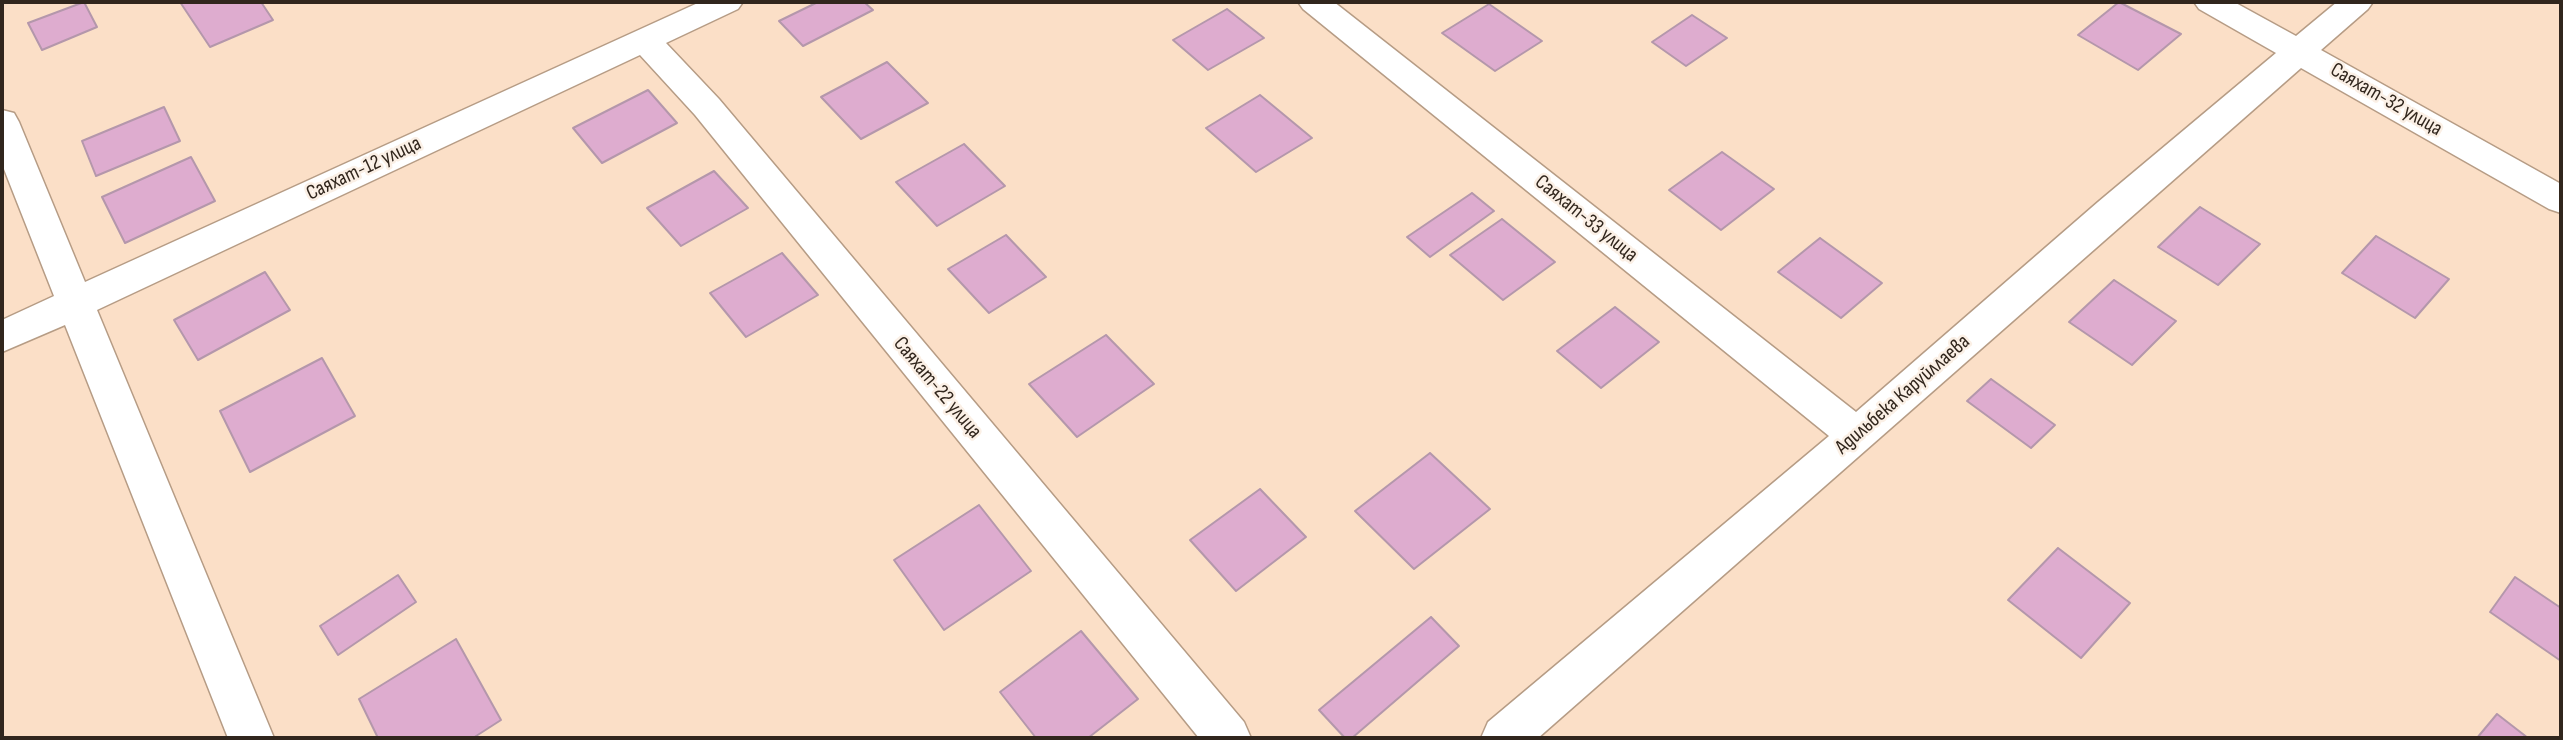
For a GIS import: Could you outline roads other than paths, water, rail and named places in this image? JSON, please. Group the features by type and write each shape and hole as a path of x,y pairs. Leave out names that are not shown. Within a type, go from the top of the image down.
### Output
{"street":[{"name":"Саяхат-33 улица","path":"1314,2 1857,436"},
{"name":"Саяхат-32 улица","path":"2210,2 2561,200"},
{"name":"Адильбека Каруйллаева","path":"1504,738 1857,436 2111,211 2357,2"},
{"name":"Саяхат-12 улица","path":"2,337 714,4"},
{"name":"Саяхат-22 улица","path":"643,39 707,107 1228,738"},
{"path":"2,122 251,738"}]}
